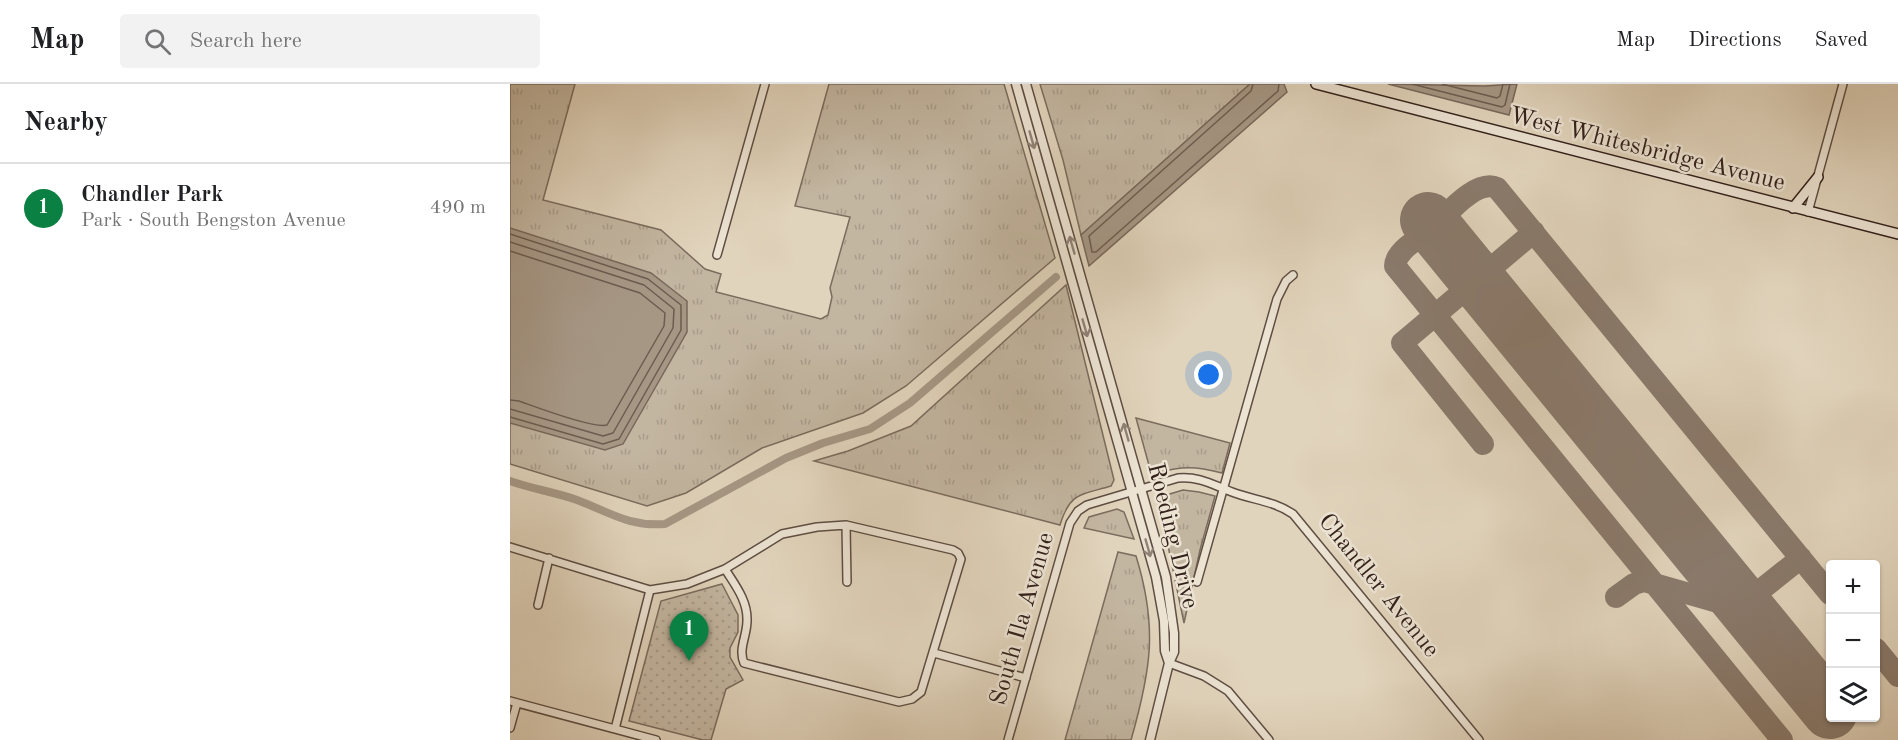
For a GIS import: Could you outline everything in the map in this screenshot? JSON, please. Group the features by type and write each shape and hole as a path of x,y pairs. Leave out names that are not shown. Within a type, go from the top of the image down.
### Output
{"main road":[{"name":"West Whitesbridge Avenue","path":"1316,84 1898,234"},
{"path":"1793,207 1818,177"},
{"path":"1877,230 1898,239"}],"street":[{"path":"717,255 765,84"},
{"name":"Roeding Drive","path":"1016,84 1161,601 1165,651 1169,663"},
{"name":"Roeding Drive","path":"1026,84 1142,489 1170,598 1174,652 1169,663"},
{"path":"1808,212 1843,84"},
{"path":"1197,582 1277,299 1286,281 1293,275"},
{"name":"Chandler Avenue","path":"1078,511 1102,499 1188,477 1212,482 1223,488 1277,505 1298,519 1479,740"},
{"name":"South Ila Avenue","path":"1008,740 1070,523 1078,511"},
{"path":"846,525 847,582"},
{"path":"510,547 650,590 687,584 724,569 782,534 817,527 846,525 953,550 961,559 921,692 912,699 899,702 744,663 741,655 748,619 741,594 724,569"},
{"path":"538,605 549,558"},
{"path":"615,729 650,590"},
{"path":"934,653 1026,678"},
{"path":"1150,740 1169,663 1204,676 1228,691 1269,740"},
{"path":"510,728 514,702 656,740"}],"green space":[{"path":"510,84 575,84 543,200 661,230 705,269 721,274 716,292 821,319 828,315 832,297 830,288 850,217 795,206 829,84 1004,84 1055,258 906,386 863,413 762,448 686,493 647,506 510,464"},
{"path":"1040,84 1250,84 1081,235 1063,160"},
{"path":"1066,285 1114,480 1111,486 1078,496 1068,506 1060,525 814,461 848,451 911,426"},
{"path":"1136,418 1230,443 1222,473 1189,468 1156,473 1150,469"},
{"path":"1183,490 1215,496 1184,623 1159,502 1163,496"},
{"path":"1117,509 1124,512 1134,539 1084,528 1089,517"},
{"path":"1118,552 1136,556 1143,581 1149,627 1147,670 1131,740 1065,740"},
{"path":"722,584 738,615 738,632 730,648 730,657 743,680 726,689 711,740 703,740 629,721 661,601"}],"water":[{"path":"1250,84 1284,84 1287,92 1089,266 1081,235"},
{"path":"1388,84 1484,86 1517,84 1509,115"},
{"path":"510,228 651,273 687,301 687,332 623,444 605,450 510,423"}],"waterway":[{"path":"510,481 569,497 630,521 665,524 786,458 823,443 870,429 910,403 1056,277"}],"taxiway":[{"path":"1450,246 1441,228 1444,217 1476,190 1490,186 1497,188 1826,589"},
{"path":"1483,444 1402,343 1534,232"},
{"path":"1450,246 1435,236 1418,239 1402,251 1395,266 1782,740"},
{"path":"1743,604 1801,558"},
{"path":"1616,597 1634,584 1644,581 1749,611"},
{"path":"1880,654 1898,676"}],"runway":[{"path":"1428,220 1826,706"}],"place":[{"name":"Chandler Park","path":"689,661"}]}
